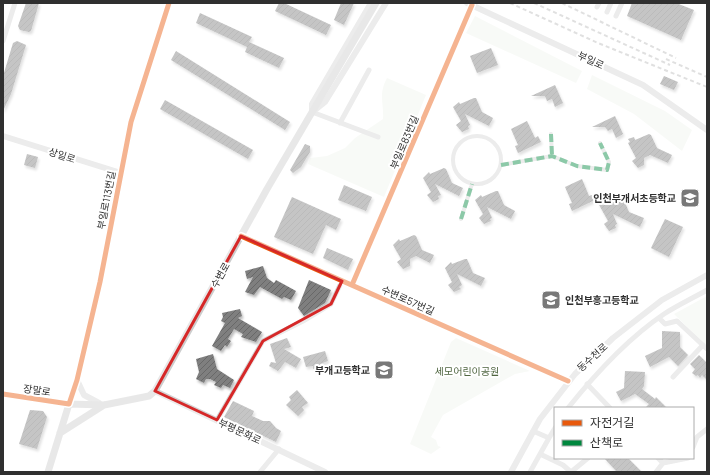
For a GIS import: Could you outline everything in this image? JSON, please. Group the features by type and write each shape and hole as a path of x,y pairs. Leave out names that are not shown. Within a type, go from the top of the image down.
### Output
{"main road":[{"name":"수변로","path":"155,391 316,104 376,3"},
{"path":"48,472 69,404 104,405 149,396 155,391"},
{"path":"60,433 104,405"}],"street":[{"path":"3,41 15,3"},
{"name":"부일로113번길","path":"69,404 77,380 100,282 131,122 169,3"},
{"name":"수변로","path":"312,112 312,104 371,3"},
{"name":"수변로","path":"312,112 325,102 386,3"},
{"path":"607,12 611,3"},
{"path":"616,16 622,3"},
{"name":"부일로","path":"470,4 643,85 707,130"},
{"name":"부일로83번길","path":"352,285 470,4"},
{"path":"340,123 369,70"},
{"path":"312,112 378,136"},
{"path":"552,134 552,156"},
{"name":"상일로","path":"3,136 121,173"},
{"path":"472,136 488,138 500,149 501,165 494,178 487,182 472,184 459,175 454,168 454,152 464,139 472,136"},
{"path":"501,165 552,156 577,166 607,170 609,162 600,143"},
{"path":"461,219 472,184"},
{"name":"수변로57번길","path":"241,236 568,381"},
{"name":"동수천로","path":"511,472 533,431 568,381 598,351 662,300 707,275"},
{"path":"217,420 263,341 303,321 331,304 342,281"},
{"path":"569,407 587,384 622,349 659,318 707,290"},
{"path":"659,318 665,324 677,321 705,347 673,377"},
{"path":"77,380 84,395 92,401 104,405"},
{"path":"587,384 609,407"},
{"name":"부평문화로","path":"155,391 325,472"},
{"name":"장말로","path":"3,394 69,404"},
{"path":"694,444 697,437 707,429"},
{"path":"530,472 554,430"},
{"path":"533,431 549,438"},
{"path":"260,472 279,449"},
{"path":"540,454 563,465 571,472 587,459"},
{"path":"659,459 663,463"},
{"path":"656,472 663,463 683,459"}],"highlighted area":[{"path":"241,236 342,281 331,304 263,341 217,420 155,391"}],"green space":[{"path":"475,16 582,71 576,83 466,33"},
{"path":"592,75 665,111 692,130 682,151 634,114 587,89"},
{"path":"387,78 426,95 384,197 308,164 310,158 327,156 345,148 355,138 383,119 382,94"},
{"path":"707,296 707,346 674,314"},
{"name":"세모어린이공원","path":"456,338 530,371 515,374 443,415 431,437 436,440 438,446 441,447 431,454 410,444 451,342"}],"building":[{"path":"26,3 39,3 31,31 29,32 20,30 18,26"},
{"path":"279,3 284,3 331,25 326,35 275,11"},
{"path":"341,3 354,3 344,25 334,20"},
{"path":"632,3 676,3 694,10 681,40 627,16"},
{"path":"200,13 252,37 249,42 284,58 279,68 245,52 247,47 196,23"},
{"path":"17,41 26,45 11,94 3,111 3,76 13,43"},
{"path":"491,48 498,65 477,73 470,56"},
{"path":"176,51 290,122 285,130 171,60"},
{"path":"664,76 678,82 674,90 660,84"},
{"path":"555,85 563,103 555,107 552,99 547,101 545,96 531,96"},
{"path":"476,98 482,112 493,118 489,126 465,114 470,125 468,126 469,129 462,132 456,125 461,121 453,107 459,102 460,104"},
{"path":"165,100 253,150 248,159 160,109"},
{"path":"615,116 623,134 616,138 612,129 608,131 605,127 592,127"},
{"path":"527,121 535,138 538,136 541,142 518,153 515,146 518,145 511,129"},
{"path":"649,134 651,135 657,148 672,155 668,163 650,155 644,158 644,165 638,168 632,161 636,158 628,143 630,142 628,139 634,137 635,140"},
{"path":"305,144 310,146 310,152 301,167 293,173 290,170"},
{"path":"27,154 38,157 35,168 24,165"},
{"path":"444,168 446,169 452,183 463,188 459,196 435,184 441,195 438,196 439,199 433,202 427,195 431,192 423,178 429,172 430,174"},
{"path":"582,179 589,196 592,195 595,200 572,211 569,204 572,203 565,187"},
{"path":"344,185 372,197 366,211 338,200"},
{"path":"498,191 504,205 515,211 511,219 487,207 492,218 490,219 491,221 484,224 479,218 483,214 475,200 481,195 482,197"},
{"path":"292,197 341,219 336,230 326,225 313,254 274,237"},
{"path":"621,197 623,198 629,212 644,218 640,227 613,214 617,224 615,225 616,228 609,231 604,224 608,221 598,203 605,200 607,203"},
{"path":"665,219 683,227 669,257 651,248"},
{"path":"414,235 416,236 422,250 434,255 430,263 416,256 410,259 410,266 403,269 397,262 401,259 393,245 399,239 400,241"},
{"path":"327,248 353,259 348,270 323,258"},
{"path":"467,259 473,273 485,278 481,286 457,274 462,285 459,287 461,289 454,292 448,285 452,282 445,268 451,262 452,264"},
{"path":"263,266 267,278 274,283 276,280 296,291 291,300 284,297 282,299 260,287 254,295 245,292 253,277 247,279 245,271"},
{"path":"309,280 331,290 325,303 304,316 298,308"},
{"path":"240,309 242,316 238,318 262,332 256,342 241,337 243,334 234,329 228,339 231,341 227,347 225,345 221,351 212,346 225,323 221,321 223,317 222,313"},
{"path":"662,331 680,332 680,347 688,355 678,366 669,357 650,367 645,356 662,348"},
{"path":"287,338 291,347 284,349 301,359 296,368 285,362 278,371 269,366 271,362 276,363 270,344"},
{"path":"325,351 328,361 320,364 321,367 313,369 313,366 306,367 303,357"},
{"path":"213,354 217,369 234,380 230,388 223,385 221,388 214,385 216,382 210,379 206,379 204,383 196,379 199,372 196,359"},
{"path":"699,355 707,363 707,380 702,375 700,378 698,375 696,376 692,373 695,369 690,364"},
{"path":"625,371 645,372 644,386 642,389 655,399 656,397 666,407 646,407 649,404 635,394 621,401 616,392 624,388"},
{"path":"297,390 308,403 302,407 304,410 298,416 286,405 291,400 289,397"},
{"path":"233,401 254,411 252,416 263,421 270,421 281,431 276,442 224,417"},
{"path":"30,410 43,411 47,417 37,449 19,444"},
{"path":"605,459 629,459 642,472 617,472"}],"railway":[{"path":"510,3 598,43 707,87"},
{"path":"534,3 670,65"},
{"path":"562,3 676,58"},
{"path":"666,59 707,77"}],"marked path":[{"path":"551,134 552,156"},
{"path":"501,165 552,156 577,166 607,170 609,162 600,143"},
{"path":"461,219 472,184"}],"cycle path":[{"path":"3,394 69,404 77,380 100,282 131,122 169,3"},
{"path":"352,285 472,5"},
{"path":"241,236 568,381"}],"place":[{"name":"인천부개서초등학교","path":"690,198"},
{"name":"인천부흥고등학교","path":"551,300"},
{"name":"부개고등학교","path":"384,370"}]}
